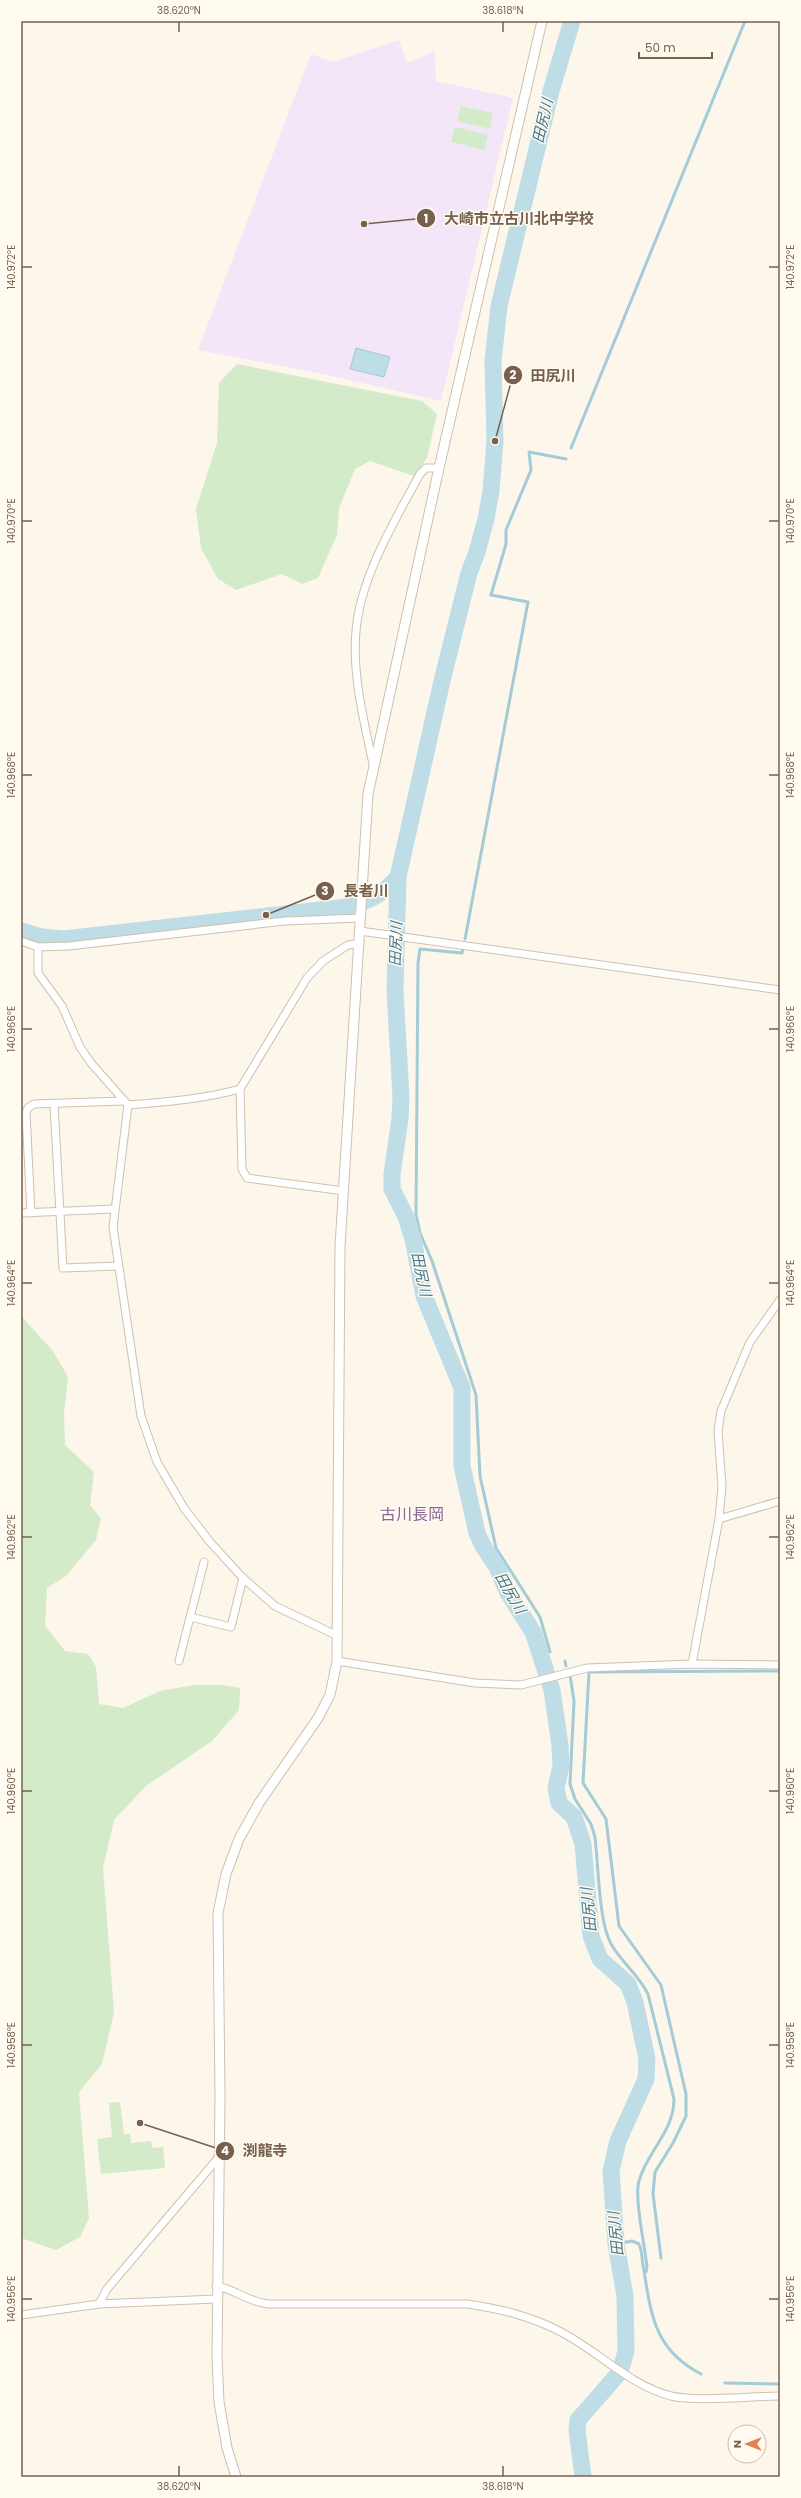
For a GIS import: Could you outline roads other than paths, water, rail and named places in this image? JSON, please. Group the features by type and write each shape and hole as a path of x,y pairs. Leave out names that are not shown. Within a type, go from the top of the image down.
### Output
{"street":[{"path":"236,2477 227,2448 219,2402 216,2299 219,2157 218,1913 226,1874 239,1839 259,1803 318,1718 330,1695 337,1661 338,1300 360,943 365,826 373,764 439,468 542,21"},
{"path":"373,764 363,718 355,655 356,630 360,607 369,578 393,522 420,474 426,468 439,468"},
{"path":"21,941 38,947 98,943 285,921 360,915"},
{"path":"360,931 412,937 780,990"},
{"path":"344,1191 247,1178 242,1169 240,1089 307,978 323,961 348,945 360,943"},
{"path":"38,947 38,973 62,1006 80,1047 87,1058 126,1103 113,1227 141,1416 157,1462 184,1508 210,1542 243,1578 275,1606 338,1636"},
{"path":"31,1212 26,1113 28,1108 34,1104 178,1101 240,1089"},
{"path":"54,1104 63,1268 118,1266"},
{"path":"21,1213 114,1209"},
{"path":"692,1664 719,1519 722,1486 718,1431 721,1411 750,1342 780,1300"},
{"path":"719,1519 780,1501"},
{"path":"179,1661 204,1562"},
{"path":"190,1617 231,1627 243,1578"},
{"path":"337,1661 475,1683 521,1685 557,1676 563,1672 587,1668 692,1664 780,1665"},
{"path":"99,2304 107,2289 219,2157"},
{"path":"216,2286 228,2288 254,2303 468,2304 499,2309 533,2319 562,2332 630,2376 651,2388 672,2396 780,2396"},
{"path":"21,2315 99,2304 216,2299"}],"water":[{"path":"356,348 390,357 384,377 350,369"}],"waterway":[{"name":"田尻川","path":"572,21 551,91 499,306 493,361 495,441 491,491 486,519 477,552 469,573 442,681 398,877 395,991 401,1097 400,1119 392,1174 392,1189 406,1217 413,1239 424,1296 462,1388 462,1466 477,1533 483,1546 497,1567 508,1593 533,1632 552,1690 560,1745 561,1766 556,1788 559,1803 574,1817 583,1844 591,1936 600,1959 628,1984 635,2002 647,2059 646,2079 618,2141 611,2171 616,2244 625,2296 626,2351 620,2372 578,2420 577,2430 583,2477"},
{"path":"571,448 745,21"},
{"path":"465,939 528,602 491,595 506,544 506,530 531,470 529,452 566,459"},
{"path":"21,931 42,937 64,939 347,907 375,896 387,888 398,877"},
{"path":"463,948 462,953 420,949 418,963 416,1214 420,1233 432,1261 476,1395 480,1476 496,1548 540,1617 550,1652"},
{"path":"565,1661 566,1666"},
{"path":"661,2258 653,2194 655,2172 673,2143 686,2116 686,2094 661,1985 619,1926 606,1819 583,1783 589,1672 780,1671"},
{"path":"570,1675 574,1701 570,1784 575,1799 591,1824 595,1837 601,1902 605,1927 611,1944 639,1979 648,1994 674,2099 670,2122 648,2160 639,2181 638,2199 647,2267 646,2272"},
{"path":"616,2244 632,2241 639,2244 652,2314 657,2328 673,2353 685,2364 701,2374"},
{"path":"725,2383 780,2384"}],"place":[{"name":"大崎市立古川北中学校","path":"364,224"},
{"name":"田尻川","path":"495,441"},
{"name":"長者川","path":"266,915"},
{"name":"渕龍寺","path":"140,2123"}],"district":[{"name":"古川長岡","path":"412,1514"}]}
